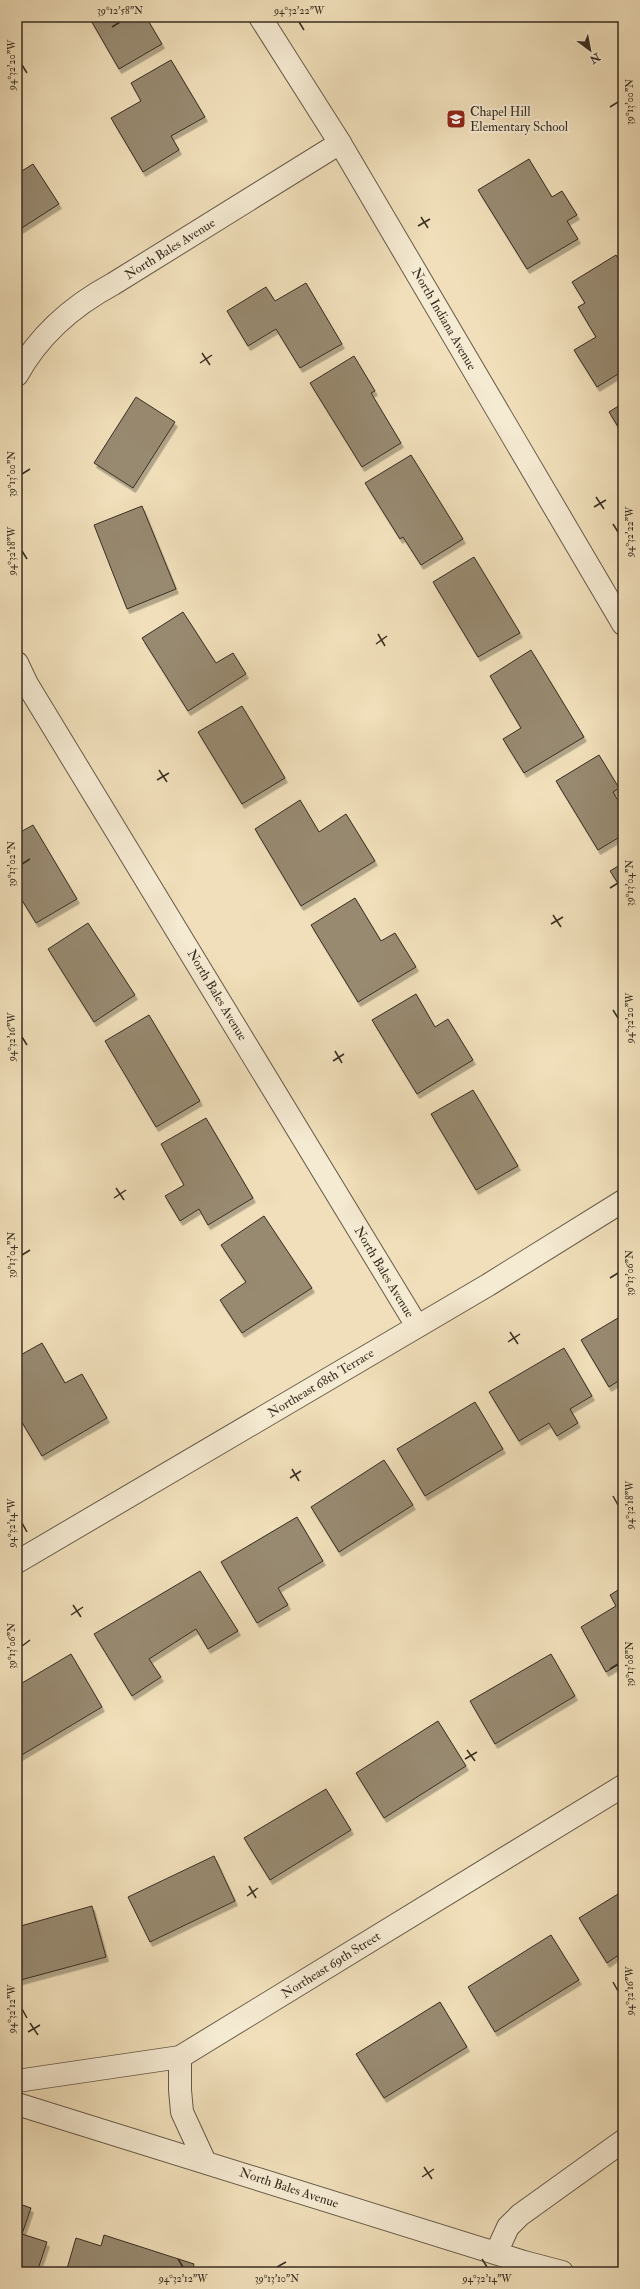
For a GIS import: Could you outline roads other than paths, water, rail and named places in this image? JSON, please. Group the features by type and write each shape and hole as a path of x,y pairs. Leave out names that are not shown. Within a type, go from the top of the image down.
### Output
{"street":[{"name":"North Indiana Avenue","path":"260,17 340,143 623,624"},
{"name":"North Bales Avenue","path":"17,375 24,361 55,324 92,295 113,284 340,143"},
{"name":"North Bales Avenue","path":"17,663 27,684 417,1326"},
{"name":"Northeast 68th Terrace","path":"17,1562 417,1326 623,1201"},
{"name":"Northeast 69th Street","path":"17,2081 180,2058 623,1786"},
{"path":"180,2058 182,2112 205,2162"},
{"name":"North Bales Avenue","path":"17,2104 496,2253 562,2272"},
{"path":"496,2253 508,2227 520,2214 623,2141"}],"place":[{"name":"Chapel Hill Elementary School","path":"456,119"}]}
